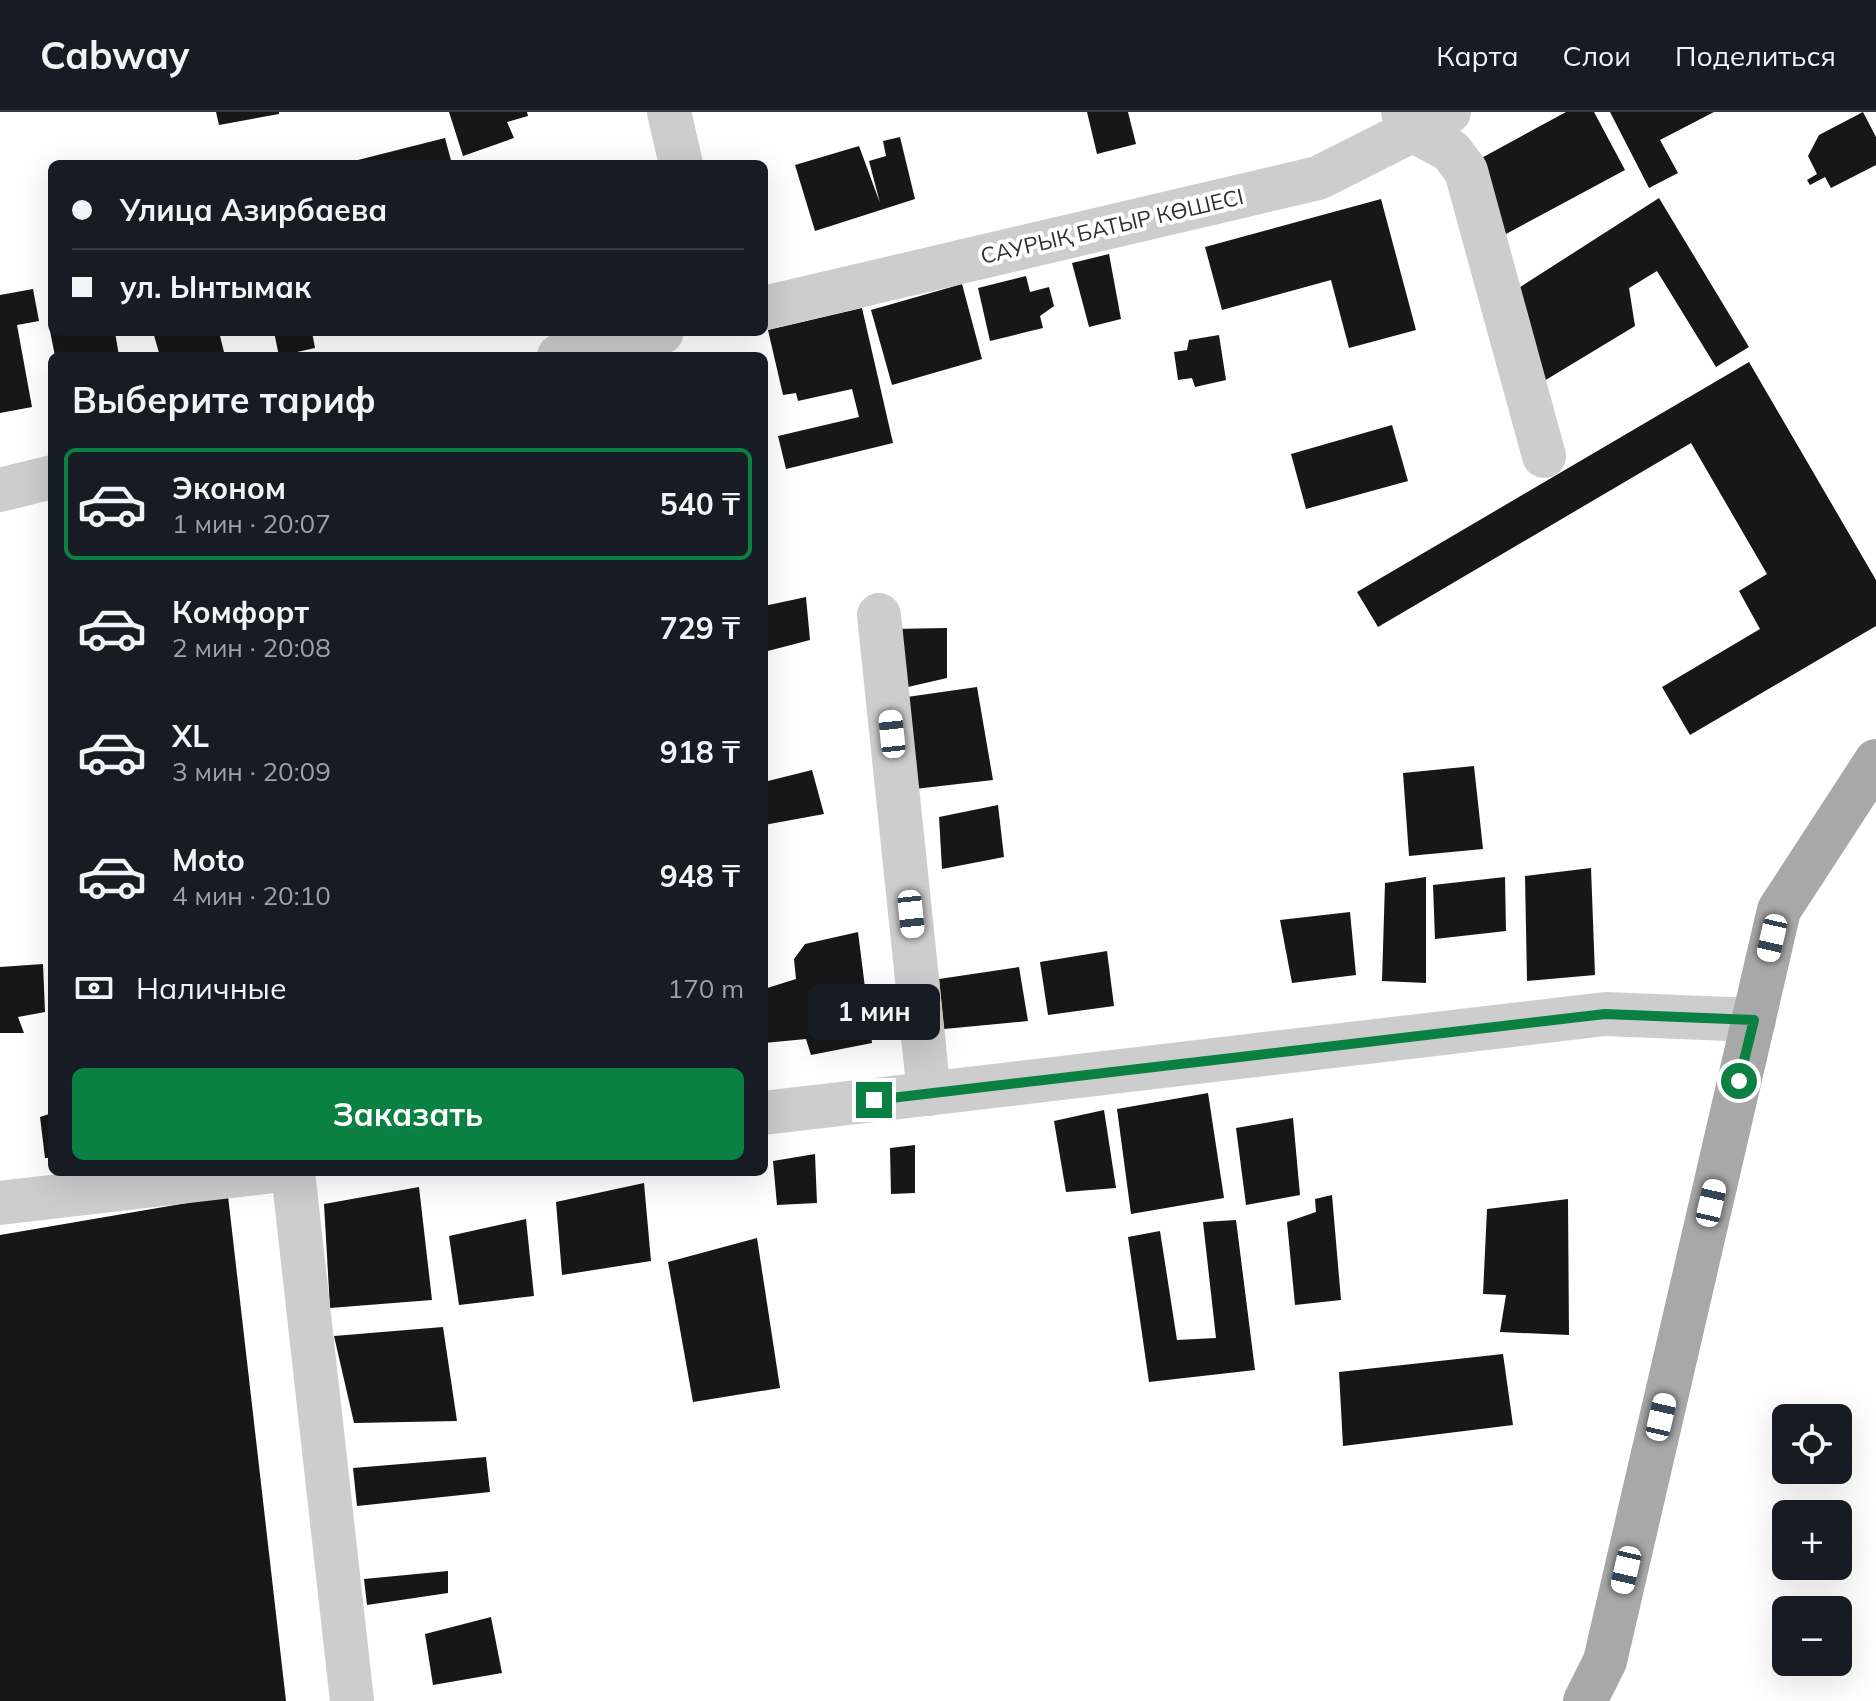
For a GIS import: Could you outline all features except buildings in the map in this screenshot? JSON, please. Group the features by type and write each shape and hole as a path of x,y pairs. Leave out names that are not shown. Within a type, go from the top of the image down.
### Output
{"main road":[{"path":"1585,1701 1605,1661 1779,910 1876,761"}],"street":[{"path":"669,112 680,160"},
{"path":"1421,118 1466,171 1544,456"},
{"name":"САУРЫҚ БАТЫР КӨШЕСІ","path":"768,307 1318,178 1421,118"},
{"path":"576,352 645,336"},
{"path":"0,490 48,478"},
{"path":"879,615 929,1094"},
{"path":"768,1113 1605,1014 1754,1020"},
{"path":"0,1203 232,1176"},
{"path":"293,1176 352,1701"}],"route":[{"path":"874,1100 1605,1014 1754,1020 1739,1081"}]}
